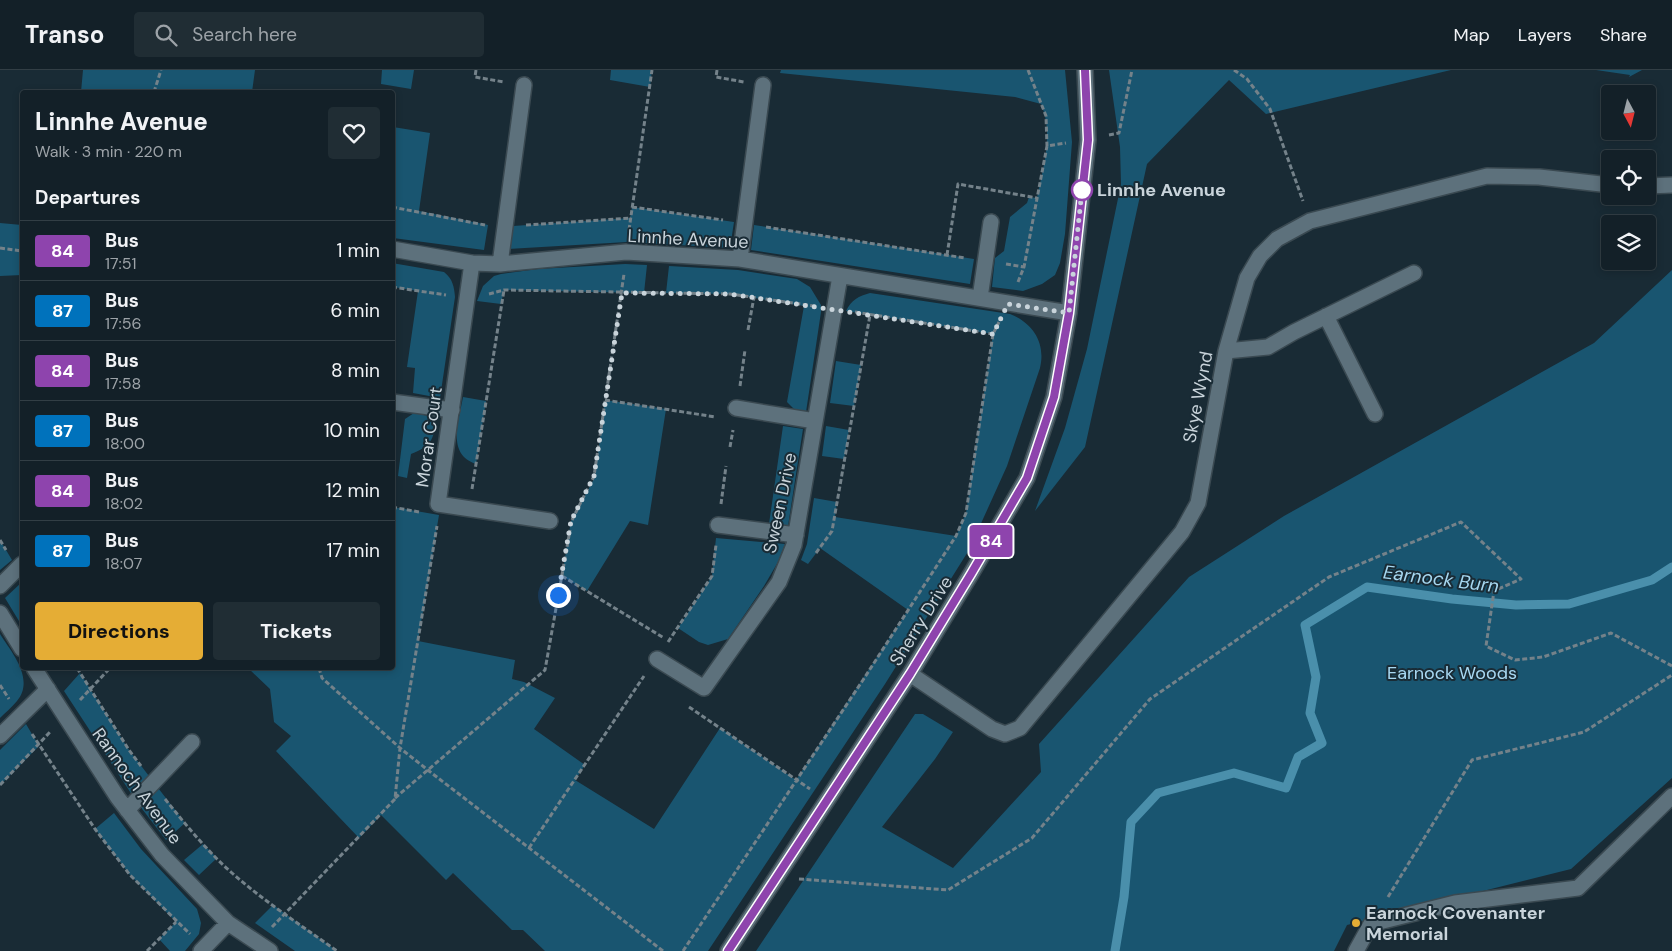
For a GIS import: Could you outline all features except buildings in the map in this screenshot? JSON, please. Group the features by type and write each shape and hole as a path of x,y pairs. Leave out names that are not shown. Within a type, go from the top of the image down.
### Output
{"street":[{"name":"Sherry Drive","path":"728,951 910,674 1027,478 1054,397 1069,313 1088,140 1085,70"},
{"path":"500,264 524,85"},
{"path":"740,259 763,85"},
{"name":"Skye Wynd","path":"910,674 992,729 1005,734 1020,728 1182,532 1198,503 1226,351 1246,278 1260,256 1277,239 1310,221 1487,176 1539,177 1601,184"},
{"path":"1656,186 1672,185"},
{"path":"980,298 991,222"},
{"name":"Linnhe Avenue","path":"395,251 472,264 500,264 626,252 740,259 1069,313"},
{"name":"Morar Court","path":"472,264 438,504 550,521"},
{"path":"1226,351 1268,347 1414,272"},
{"name":"Sween Drive","path":"656,659 704,688 780,582 796,535 840,276"},
{"path":"1326,316 1374,414"},
{"path":"395,402 452,410"},
{"path":"730,413 815,422"},
{"path":"718,526 796,535"},
{"path":"0,586 20,566"},
{"path":"0,613 20,646"},
{"name":"Rannoch Avenue","path":"35,670 127,810 162,855 228,922 264,947"},
{"path":"0,736 48,689"},
{"path":"127,810 192,742"},
{"path":"1356,951 1371,924 1455,903 1578,888 1672,796"},
{"path":"202,949 228,922"}],"path":[{"path":"155,90 161,70"},
{"path":"476,70 475,77 524,85"},
{"path":"264,947 285,915 395,799 544,670 571,521 594,476 622,293 632,207 652,70"},
{"path":"717,70 716,76 763,85"},
{"path":"682,951 863,680 960,528 966,513 993,334 1024,267 1047,146 1046,116 1028,70"},
{"path":"1047,146 1119,133 1132,70"},
{"path":"1234,70 1247,79 1270,109 1310,221"},
{"path":"632,207 1024,267"},
{"path":"0,248 20,251"},
{"path":"395,287 468,299 504,290 730,294 993,334"},
{"path":"469,509 504,290"},
{"path":"748,330 754,298"},
{"path":"790,555 808,564 832,531 870,315"},
{"path":"605,400 730,413"},
{"path":"529,848 712,576 726,466"},
{"path":"395,508 420,512"},
{"path":"550,521 571,521"},
{"path":"776,878 948,890 1032,838 1150,699 1329,576 1461,522 1521,579 1494,591 1486,646 1515,660 1543,656 1612,633 1672,666"},
{"path":"395,799 400,748 437,524"},
{"path":"562,576 669,640"},
{"path":"78,670 129,750 190,831 227,868 285,915 337,951"},
{"path":"0,785 39,746 64,716 108,670"},
{"path":"319,670 322,678 428,771 663,951"},
{"path":"1371,924 1472,760 1584,732 1672,675"},
{"path":"682,702 827,801"},
{"path":"21,716 95,829 130,875 202,949"},
{"path":"147,951 176,922"}],"green space":[{"path":"83,70 255,70 252,90 81,90"},
{"path":"382,70 414,70 411,89 381,84"},
{"path":"611,70 652,70 650,87 610,80"},
{"path":"781,70 1065,70 1072,142 1065,234 1060,263 1055,275 1042,284 1023,291 992,287 995,258 1004,251 1010,217 1027,203 1029,197 1037,198 1047,139 1045,115 1041,104 1015,97 780,73"},
{"path":"1109,70 1451,70 1266,114 1229,80 1147,164 1085,447 1035,511 1065,428 1087,349 1121,184 1120,147"},
{"path":"1596,70 1642,70 1629,77 1630,75"},
{"path":"395,127 430,133 419,211 488,225 484,250 395,238"},
{"path":"632,207 734,222 730,248 627,242 508,249 513,226 630,218"},
{"path":"0,223 20,225 20,275 0,276"},
{"path":"754,225 974,259 970,284 751,250"},
{"path":"395,264 444,272 452,283 455,297 440,398 413,393 415,368 407,367 418,291 395,287"},
{"path":"625,264 647,265 644,293 504,290 501,304 477,301 483,286 494,276 501,274 538,269"},
{"path":"669,266 738,270 797,279 810,287 821,305 821,312 806,412 794,409 787,402 804,306 730,294 666,293"},
{"name":"Earnock Woods","path":"1672,270 1672,778 1571,869 1347,925 1334,951 756,951 915,714 923,714 953,732 935,759 882,827 953,868 1041,772 1039,744 1189,577 1284,516 1594,343"},
{"path":"870,293 1010,314 1025,323 1036,335 1041,350 1040,368 1007,466 969,550 885,684 708,951 545,951 523,930 512,930 453,873 446,880 381,815 359,838 276,751 291,736 274,722 270,689 250,670 395,670 395,507 439,515 418,641 515,660 512,679 524,682 555,698 534,729 585,765 575,780 654,829 720,728 796,780 908,610 820,548 808,564 801,560 807,544 814,498 837,502 835,517 956,536 966,513 993,334 846,311 850,304"},
{"path":"836,361 861,365 854,406 830,403"},
{"path":"463,397 486,401 476,464 461,453 458,445 457,426"},
{"path":"605,400 666,409 648,525 630,521 587,591 562,576 571,521 595,477"},
{"path":"414,413 437,418 433,437 427,445 411,454 407,478 398,476 405,419"},
{"path":"783,426 803,429 788,526 769,524"},
{"path":"826,426 849,430 844,459 822,456"},
{"path":"716,538 785,544 778,562 764,586 728,639 708,645 699,642 678,628 712,576"},
{"path":"0,540 12,560 0,570"},
{"path":"20,584 20,623 5,598"},
{"path":"0,634 20,666 24,684 22,693 17,701 0,718"},
{"path":"80,673 129,750 185,823 166,840 136,801 64,691"},
{"path":"26,724 39,746 0,785 0,750"},
{"path":"114,813 141,849 197,909 201,923 199,934 185,951 170,951 159,939 176,922 130,875 95,829"},
{"path":"203,844 217,858 199,875 184,860"},
{"path":"273,905 337,951 295,951 255,923"}],"waterway":[{"name":"Earnock Burn","path":"1115,951 1124,897 1131,822 1158,793 1234,773 1286,788 1298,757 1322,743 1310,713 1316,677 1305,625 1367,587 1452,599 1516,605 1569,604 1652,580 1672,567"}],"bus line":[{"name":"84","path":"728,951 910,674 1027,478 1054,397 1069,313 1088,140 1085,70"}],"place":[{"name":"Linnhe Avenue","path":"1082,190"},
{"name":"Earnock Covenanter Memorial","path":"1356,923"}],"route":[{"path":"558,595 571,521 594,476 622,293 730,294 993,334 1008,304 1069,313 1082,190"}]}
